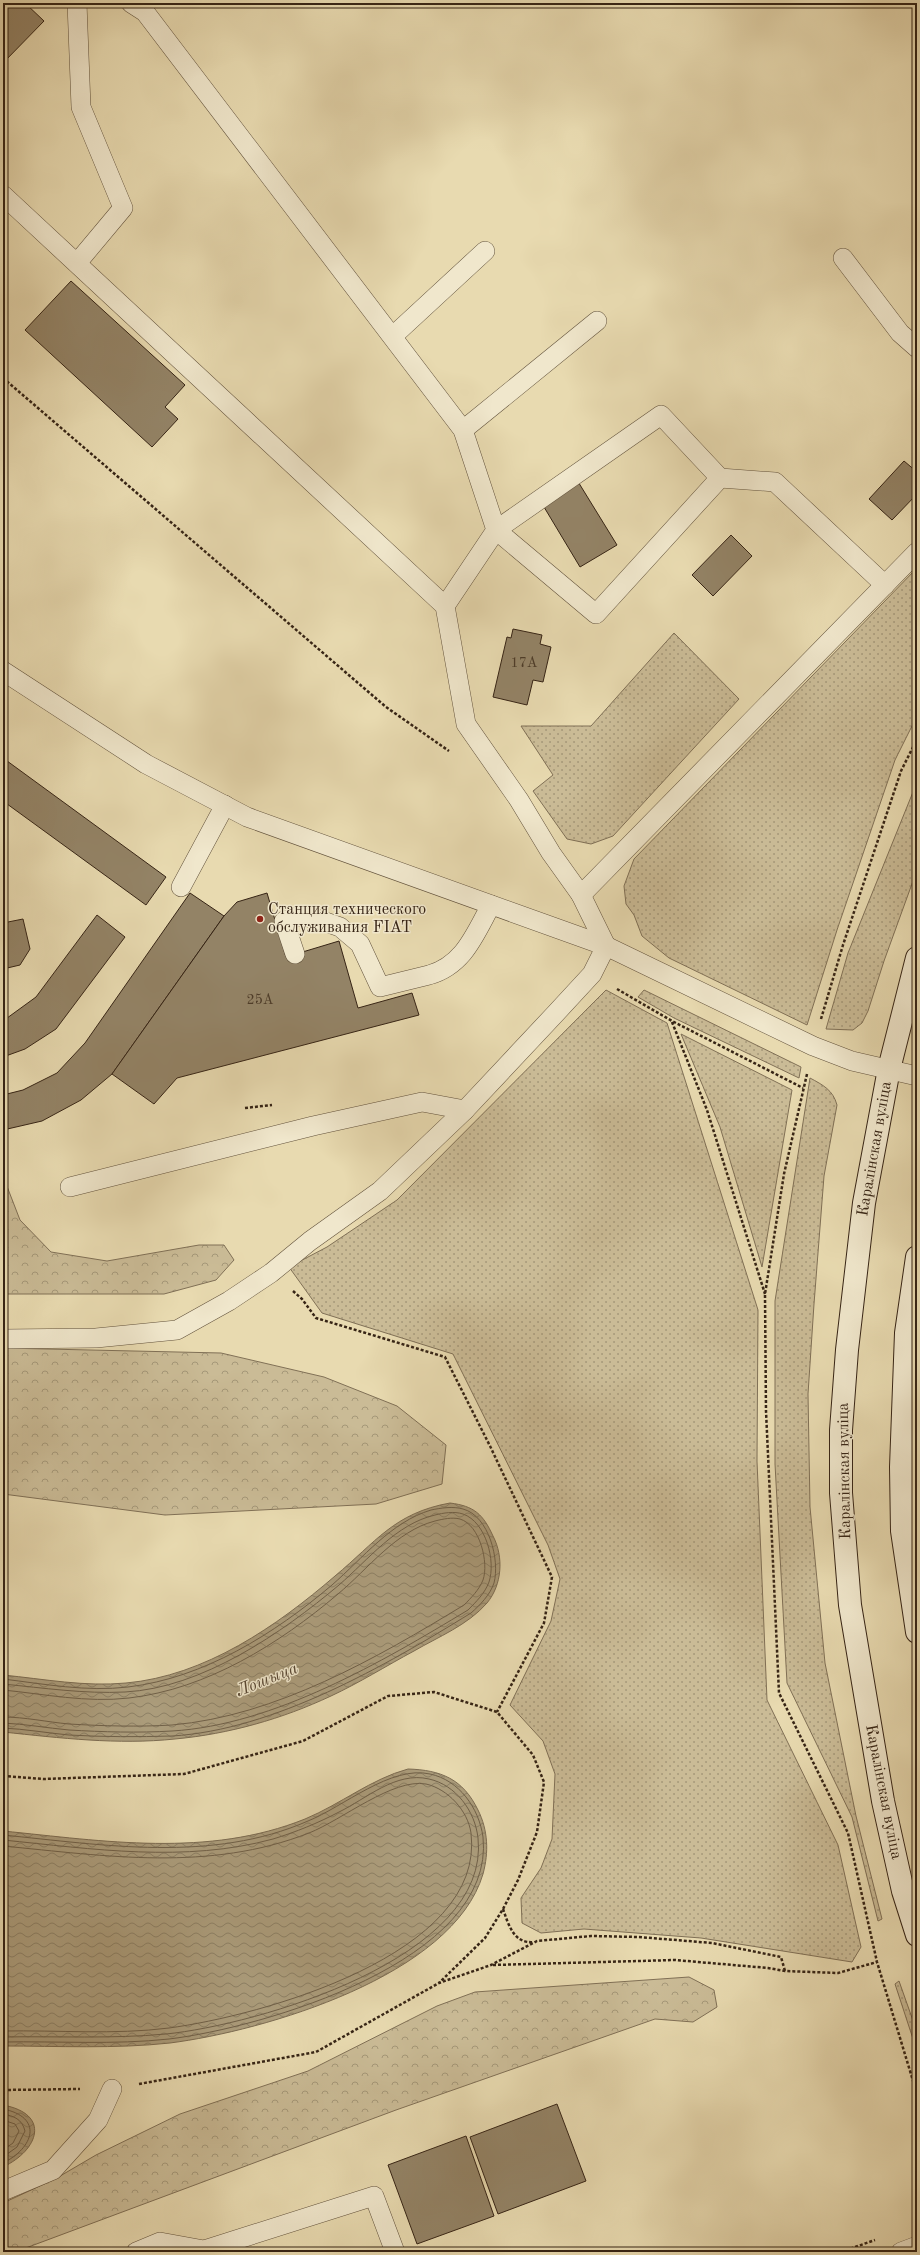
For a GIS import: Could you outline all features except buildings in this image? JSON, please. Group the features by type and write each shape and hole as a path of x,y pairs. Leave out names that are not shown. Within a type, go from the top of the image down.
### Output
{"main road":[{"name":"Каралінская вуліца","path":"917,958 889,1069 864,1203 847,1350 841,1430 841,1493 850,1605 880,1786 903,1891 917,1935"},
{"path":"917,1257 906,1333 901,1467 902,1531 917,1632"}],"lane":[{"path":"77,3 81,107 124,208 77,264"},
{"path":"142,6 393,336 462,430 496,530 596,614 720,478"},
{"path":"3,195 445,606 466,724 519,800 551,854 581,895 606,946"},
{"path":"393,336 485,251"},
{"path":"843,258 900,333 917,348"},
{"path":"462,430 598,321"},
{"path":"445,606 496,530 661,415 720,478 775,482 885,585"},
{"path":"581,895 917,552"},
{"path":"3,671 146,764 247,817 606,946 813,1046 852,1061 917,1076"},
{"path":"181,886 225,805"},
{"path":"295,954 284,921 300,916 314,918 340,927 360,944 380,987 422,977 437,973 462,956 491,905"},
{"path":"3,1339 96,1338 177,1330 229,1301 271,1273 310,1241 380,1191 465,1110 592,974 606,946"},
{"path":"70,1186 313,1126 422,1102 465,1110"},
{"path":"3,2191 53,2170 98,2120 112,2089"},
{"path":"136,2252 160,2242 204,2250 374,2196 395,2252"},
{"path":"900,2252 917,2246"}],"path":[{"path":"3,378 386,707 456,756"},
{"path":"917,739 896,786 843,944 813,1046 784,1174 765,1294 766,1411 779,1693 848,1833 877,1962 917,2094"},
{"path":"672,1021 708,1110 765,1294"},
{"path":"302,1299 316,1318 353,1331 445,1357 490,1446 546,1564 552,1577 544,1623 497,1712"},
{"path":"3,1776 44,1779 184,1774 303,1741 388,1696 434,1692 497,1712 533,1755 544,1782 537,1832 518,1880 503,1909 485,1938 439,1983"},
{"path":"503,1909 510,1930 516,1937 525,1943 591,1936 639,1937 712,1943 781,1956 786,1971"},
{"path":"3,2090 112,2089 316,2052 439,1983 491,1965 537,1941"},
{"path":"491,1965 675,1960 768,1968 786,1971 838,1973 877,1962"}],"green space":[{"path":"917,568 917,716 895,760 837,930 807,1025 669,958 642,936 634,915 626,904 624,886 634,859"},
{"path":"674,633 739,699 613,836 591,844 567,839 533,791 553,775 521,726 591,726"},
{"path":"917,782 917,870 884,961 868,1011 862,1023 853,1030 826,1029 848,953"},
{"path":"606,990 667,1023 758,1310 757,1461 767,1700 838,1845 861,1947 852,1962 701,1938 584,1929 541,1933 522,1923 521,1898 541,1868 552,1839 555,1774 543,1741 510,1705 551,1621 560,1579 548,1545 453,1354 322,1313 289,1267 327,1247 397,1200"},
{"path":"644,990 801,1067 799,1078 674,1018 638,997"},
{"path":"681,1034 792,1090 762,1267 720,1127"},
{"path":"810,1078 823,1086 833,1095 837,1105 824,1176 814,1304 808,1394 810,1507 825,1663 856,1816 882,1919 878,1921 852,1817 787,1683 775,1464 775,1301"},
{"path":"3,1176 20,1220 51,1252 107,1261 199,1245 224,1245 234,1260 216,1280 164,1294 3,1294"},
{"path":"3,1348 221,1353 324,1377 397,1406 446,1445 442,1484 376,1504 165,1515 3,1494"},
{"path":"689,1977 714,1990 717,2007 693,2022 655,2019 396,2110 15,2252 3,2252 3,2203 55,2179 96,2155 180,2114 308,2071 437,2006 475,1992"},
{"path":"899,1981 917,2032 917,2051 895,1984"}],"water":[{"name":"Лошыца","path":"450,1503 465,1506 477,1512 489,1528 497,1544 500,1571 496,1588 492,1596 479,1611 462,1624 341,1691 294,1712 255,1724 195,1737 154,1741 111,1741 3,1732 3,1675 64,1682 111,1684 155,1678 184,1670 212,1659 238,1646 289,1613 313,1595 387,1530 414,1514"},
{"path":"408,1769 431,1771 441,1774 450,1778 465,1791 472,1799 484,1825 487,1849 483,1874 465,1910 435,1942 396,1969 350,1992 302,2011 254,2026 209,2036 149,2045 86,2047 3,2046 3,1831 117,1842 193,1843 231,1839 268,1831 305,1819 381,1779"},
{"path":"3,2105 18,2110 28,2116 34,2124 34,2133 31,2142 25,2151 15,2160 3,2167"}],"place":[{"name":"Станция технического обслуживания FIAT","path":"260,919"}]}
